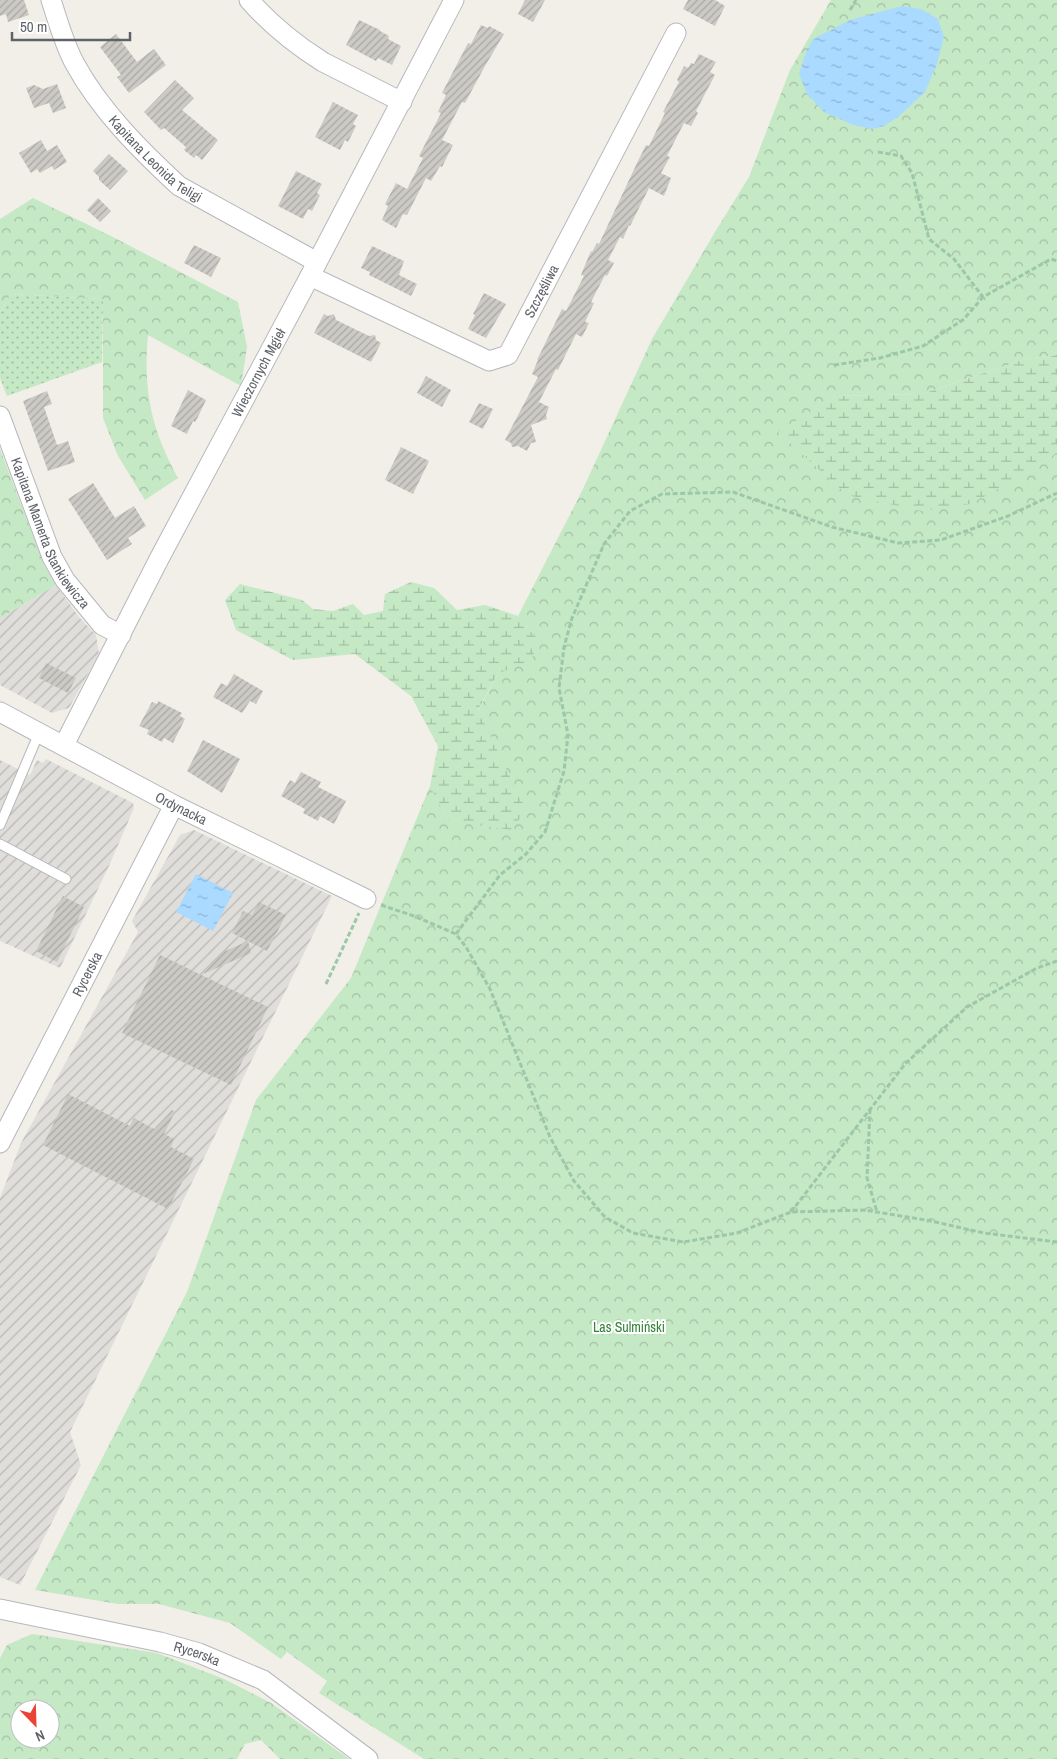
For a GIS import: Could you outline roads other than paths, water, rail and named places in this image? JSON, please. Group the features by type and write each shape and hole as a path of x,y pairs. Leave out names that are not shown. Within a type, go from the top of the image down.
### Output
{"street":[{"name":"Kapitana Leonida Teligi","path":"51,0 70,54 96,97 116,122 162,170 179,186 314,269"},
{"path":"249,0 282,33 310,54 402,102"},
{"name":"Wieczornych Mgieł","path":"64,745 206,469 314,269 454,0"},
{"name":"Szczęśliwa","path":"314,269 489,362 508,355 676,33"},
{"name":"Kapitana Mamerta Stankiewicza","path":"0,416 52,557 65,580 102,625 121,635"},
{"name":"Ordynacka","path":"0,712 174,804 366,899"},
{"name":"Rycerska","path":"0,1143 174,804"},
{"name":"Rycerska","path":"0,1609 160,1642 199,1653 263,1680 368,1759"}],"lane":[{"path":"0,825 39,733"},
{"path":"0,844 66,879"}],"water":[{"path":"902,6 921,9 938,19 944,37 937,64 925,92 898,117 884,126 873,129 853,125 824,112 807,94 799,74 806,52 813,39 850,20"},
{"path":"196,874 233,893 213,931 176,912"}],"park label":[{"name":"Las Sulmiński","path":"629,1327"}]}
